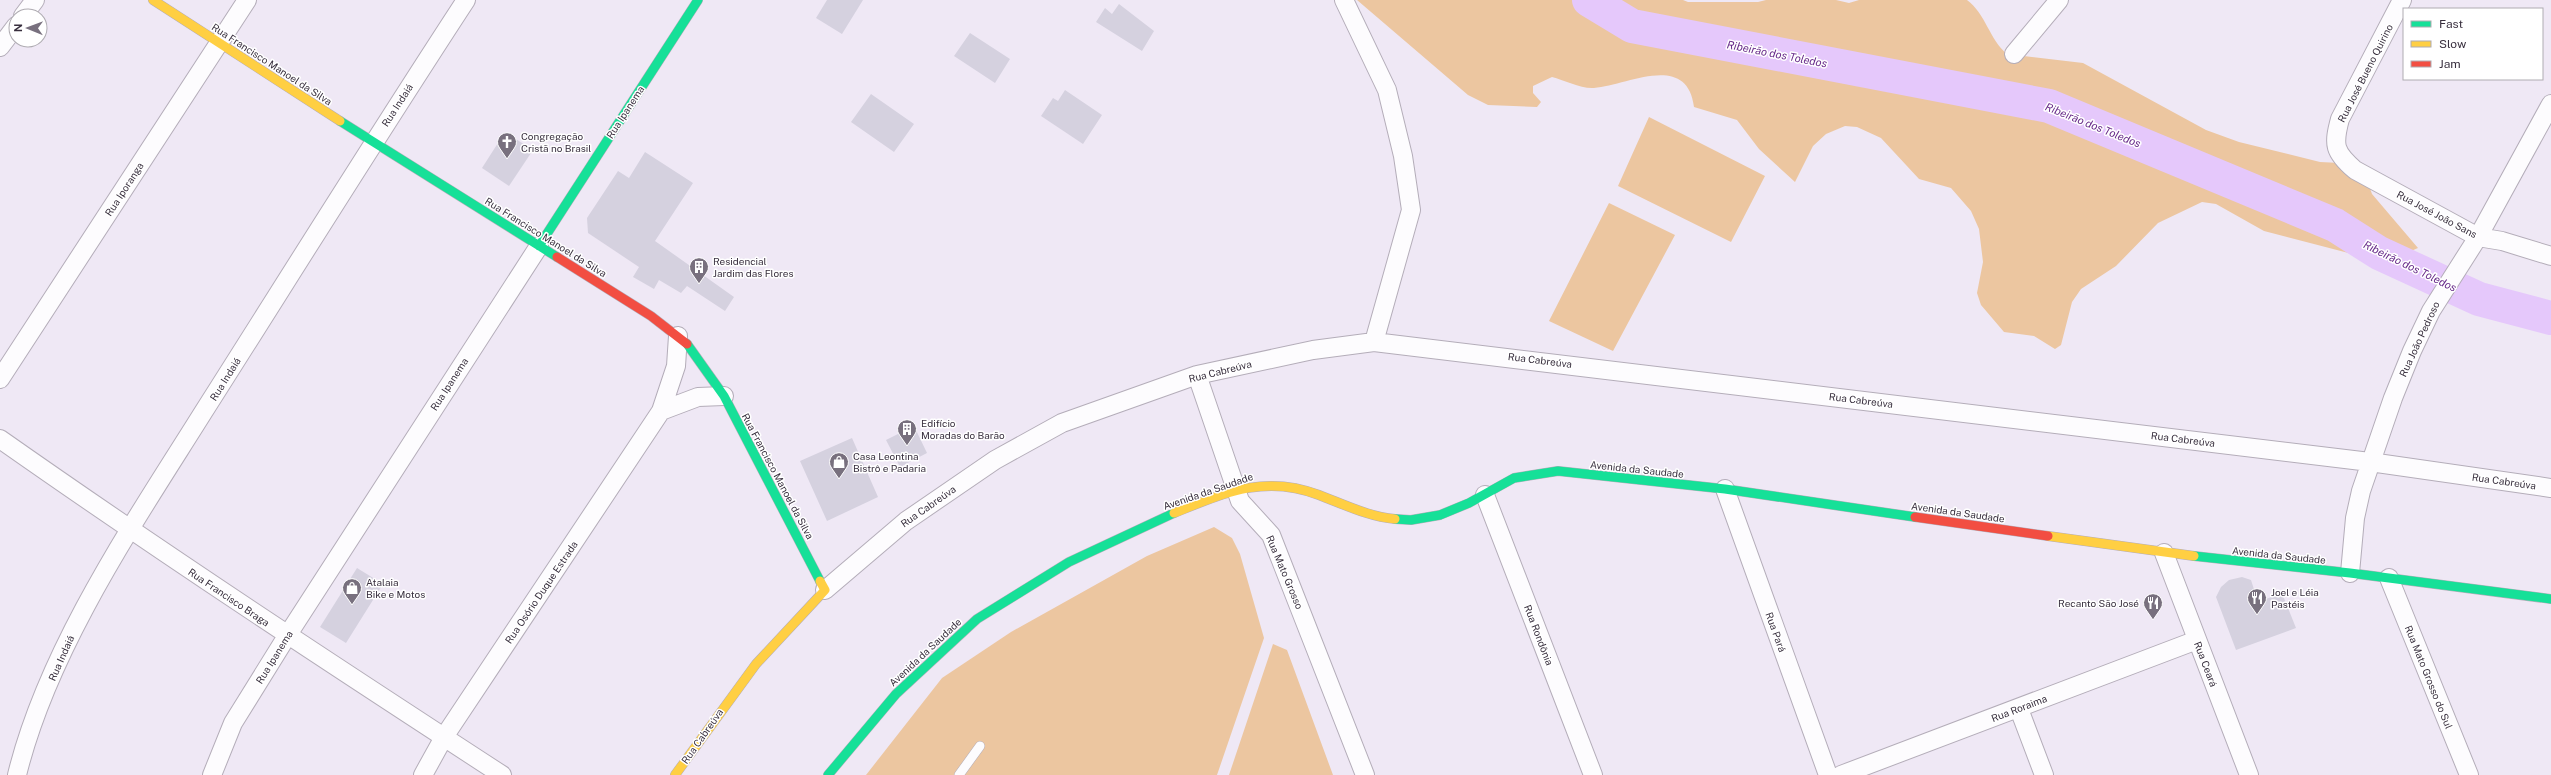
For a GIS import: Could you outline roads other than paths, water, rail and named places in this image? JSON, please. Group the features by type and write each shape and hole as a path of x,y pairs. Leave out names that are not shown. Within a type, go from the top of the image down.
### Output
{"street":[{"name":"Rua Francisco Manoel da Silva","path":"153,0 373,142 651,316 678,336 700,359 724,396 825,590"},
{"name":"Rua Iporanga","path":"0,378 247,0"},
{"name":"Rua Indaiá","path":"16,775 41,704 74,628 130,530 373,142 466,0"},
{"name":"Rua Ipanema","path":"212,775 233,723 286,636 698,0"},
{"path":"1344,0 1387,90 1403,156 1411,210 1374,342"},
{"path":"2014,54 2059,0"},
{"name":"Rua José Bueno Quirino","path":"2336,149 2336,135 2340,119 2402,0"},
{"path":"0,47 8,36"},
{"name":"Rua João Pedroso","path":"2350,573 2355,518 2370,462 2403,371 2431,311 2478,236 2551,104"},
{"name":"Rua José João Sans","path":"2336,149 2342,159 2355,170 2478,236 2551,256"},
{"name":"Rua Osório Duque Estrada","path":"423,775 444,737 661,411 676,366 678,336"},
{"name":"Rua Cabreúva","path":"675,775 701,736 756,664 825,590 906,521 996,460 1062,423 1197,375 1313,350 1374,342 2370,462 2551,488"},
{"name":"Rua Mato Grosso","path":"1197,375 1236,492 1240,501 1271,535 1365,775"},
{"path":"661,411 698,397 724,396"},
{"name":"Rua Francisco Braga","path":"0,439 286,636 502,775"},
{"name":"Avenida da Saudade","path":"828,775 848,749 908,680 976,620 1054,571 1121,534 1196,505 1258,485 1302,488 1376,517 1412,520 1439,516 1485,495 1508,480 1534,473 1558,471 1725,490 2164,554 2350,573 2551,599"},
{"name":"Rua Pará","path":"1725,490 1828,775"},
{"name":"Rua Rondônia","path":"1485,495 1593,775"},
{"name":"Rua Ceará","path":"2164,554 2249,775"},
{"name":"Rua Mato Grosso do Sul","path":"2389,578 2469,775"},
{"name":"Rua Roraima","path":"1841,775 2019,709 2197,640"},
{"path":"2019,709 2044,775"}],"lane":[{"path":"959,775 980,746"}],"waterway":[{"name":"Ribeirão dos Toledos","path":"1589,0 1632,26 2049,106 2335,225 2379,253 2479,299 2551,318"}],"place":[{"name":"Congregação Cristã no Brasil","path":"507,159"},
{"name":"Residencial Jardim das Flores","path":"699,284"},
{"name":"Edifício Moradas do Barão","path":"907,446"},
{"name":"Casa Leontina Bistrô e Padaria","path":"839,479"},
{"name":"Atalaia Bike e Motos","path":"352,605"},
{"name":"Joel e Léia Pastéis","path":"2257,615"},
{"name":"Recanto São José","path":"2153,620"}]}
